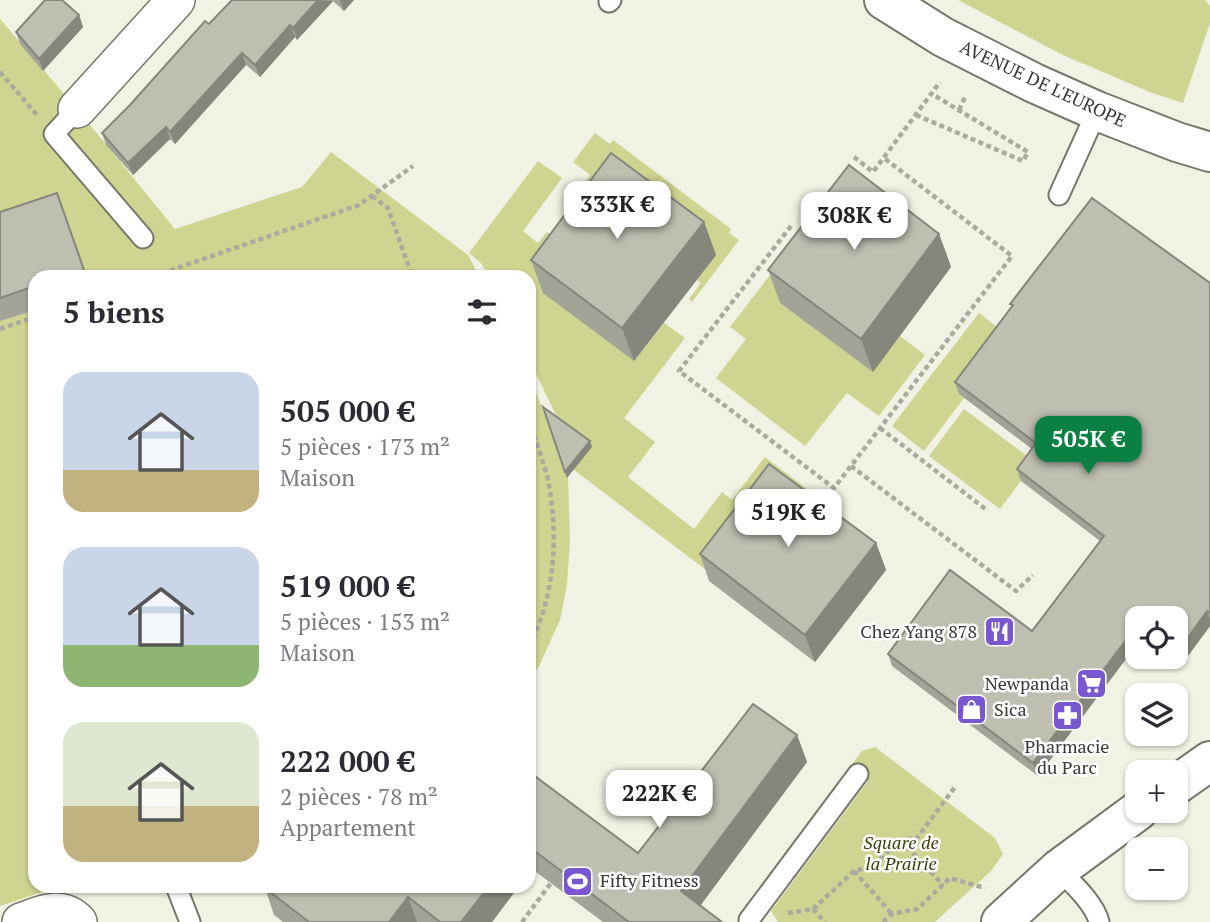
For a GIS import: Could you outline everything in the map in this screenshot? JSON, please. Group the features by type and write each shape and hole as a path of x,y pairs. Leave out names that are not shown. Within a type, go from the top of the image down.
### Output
{"street":[{"path":"65,122 176,0"},
{"name":"AVENUE DE L'EUROPE","path":"884,0 943,37 1034,83 1097,111 1210,152"},
{"path":"1188,777 1210,761"},
{"path":"995,905 1059,869 1125,820"},
{"path":"21,922 55,911 74,917 78,922"}],"lane":[{"path":"1059,195 1097,111"},
{"path":"65,122 143,238"},
{"path":"749,920 859,774"},
{"path":"1059,869 1080,891 1098,915 1100,922"},
{"path":"179,893 190,922"}],"path":[{"path":"0,72 65,122"},
{"path":"854,158 873,172 940,82"},
{"path":"916,115 1023,161 1028,152 932,94"},
{"path":"959,110 965,97"},
{"path":"791,226 679,371 834,488 1012,256 884,158"},
{"path":"171,270 359,205 413,166"},
{"path":"372,196 388,208 410,270"},
{"path":"0,329 28,319"},
{"path":"880,428 988,510"},
{"path":"536,444 547,479 554,538 550,583 536,632"},
{"path":"851,466 1016,591 1033,575"},
{"path":"749,920 813,909 854,872 872,866 901,840 917,838 955,787"},
{"path":"901,840 943,885"},
{"path":"854,872 892,914"},
{"path":"883,922 892,914 917,909 950,878 995,905"},
{"path":"522,922 551,883"},
{"path":"813,909 825,922"}],"green space":[{"path":"958,0 1205,0 1210,6 1210,23 1183,103 1152,93 1063,55"},
{"path":"0,19 175,229 302,187 331,152 468,255 476,270 28,270 28,893 39,893 0,906"},
{"path":"595,133 610,144 613,140 731,229 729,233 739,240 692,302 689,299 701,283 697,280 715,255 593,226 566,206 590,175 573,162"},
{"path":"538,161 562,178 523,231 538,243 547,232 573,253 634,361 664,323 685,338 624,418 655,442 628,477 694,529 722,492 732,500 765,457 827,504 817,519 714,576 574,470 564,432 536,374 536,270 485,270 469,253"},
{"path":"791,248 780,303 873,371 900,336 925,355 879,416 847,393 805,446 716,378 746,339 730,327"},
{"path":"979,313 1005,333 959,394 964,398 924,451 892,426"},
{"path":"536,393 568,477 570,540 567,585 560,620 536,671"},
{"path":"964,409 1035,462 1000,509 929,456"},
{"name":"Square de la Prairie","path":"875,747 995,838 1003,854 991,871 935,922 778,922 771,911 868,781 850,767 862,751"}],"building":[{"path":"45,0 62,0 79,15 39,59 16,32"},
{"path":"232,0 318,0 293,28 290,25 255,65 242,53 170,132 166,127 128,163 102,133 205,21 209,24"},
{"path":"611,153 704,222 622,328 531,260"},
{"path":"849,165 939,234 861,339 768,270"},
{"path":"57,193 84,270 28,270 28,288 0,298 0,212"},
{"path":"1092,198 1210,283 1210,613 1207,611 1188,637 1188,606 1125,606 1125,641 1033,763 888,654 950,570 1032,631 1104,536 1017,469 1036,443 955,382 1013,305 1010,304"},
{"path":"543,407 590,441 565,472"},
{"path":"769,464 876,543 805,635 700,554"},
{"path":"753,704 797,735 681,891 722,922 629,922 536,852 536,777 638,853"},
{"path":"271,893 484,893 461,922 440,922 408,897 389,922 309,922"}],"place":[{"name":"Chez Yang 878","path":"1000,632"},
{"name":"Newpanda","path":"1092,684"},
{"name":"Sica","path":"971,710"},
{"name":"Pharmacie du Parc","path":"1067,716"},
{"name":"Fifty Fitness","path":"577,881"}]}
